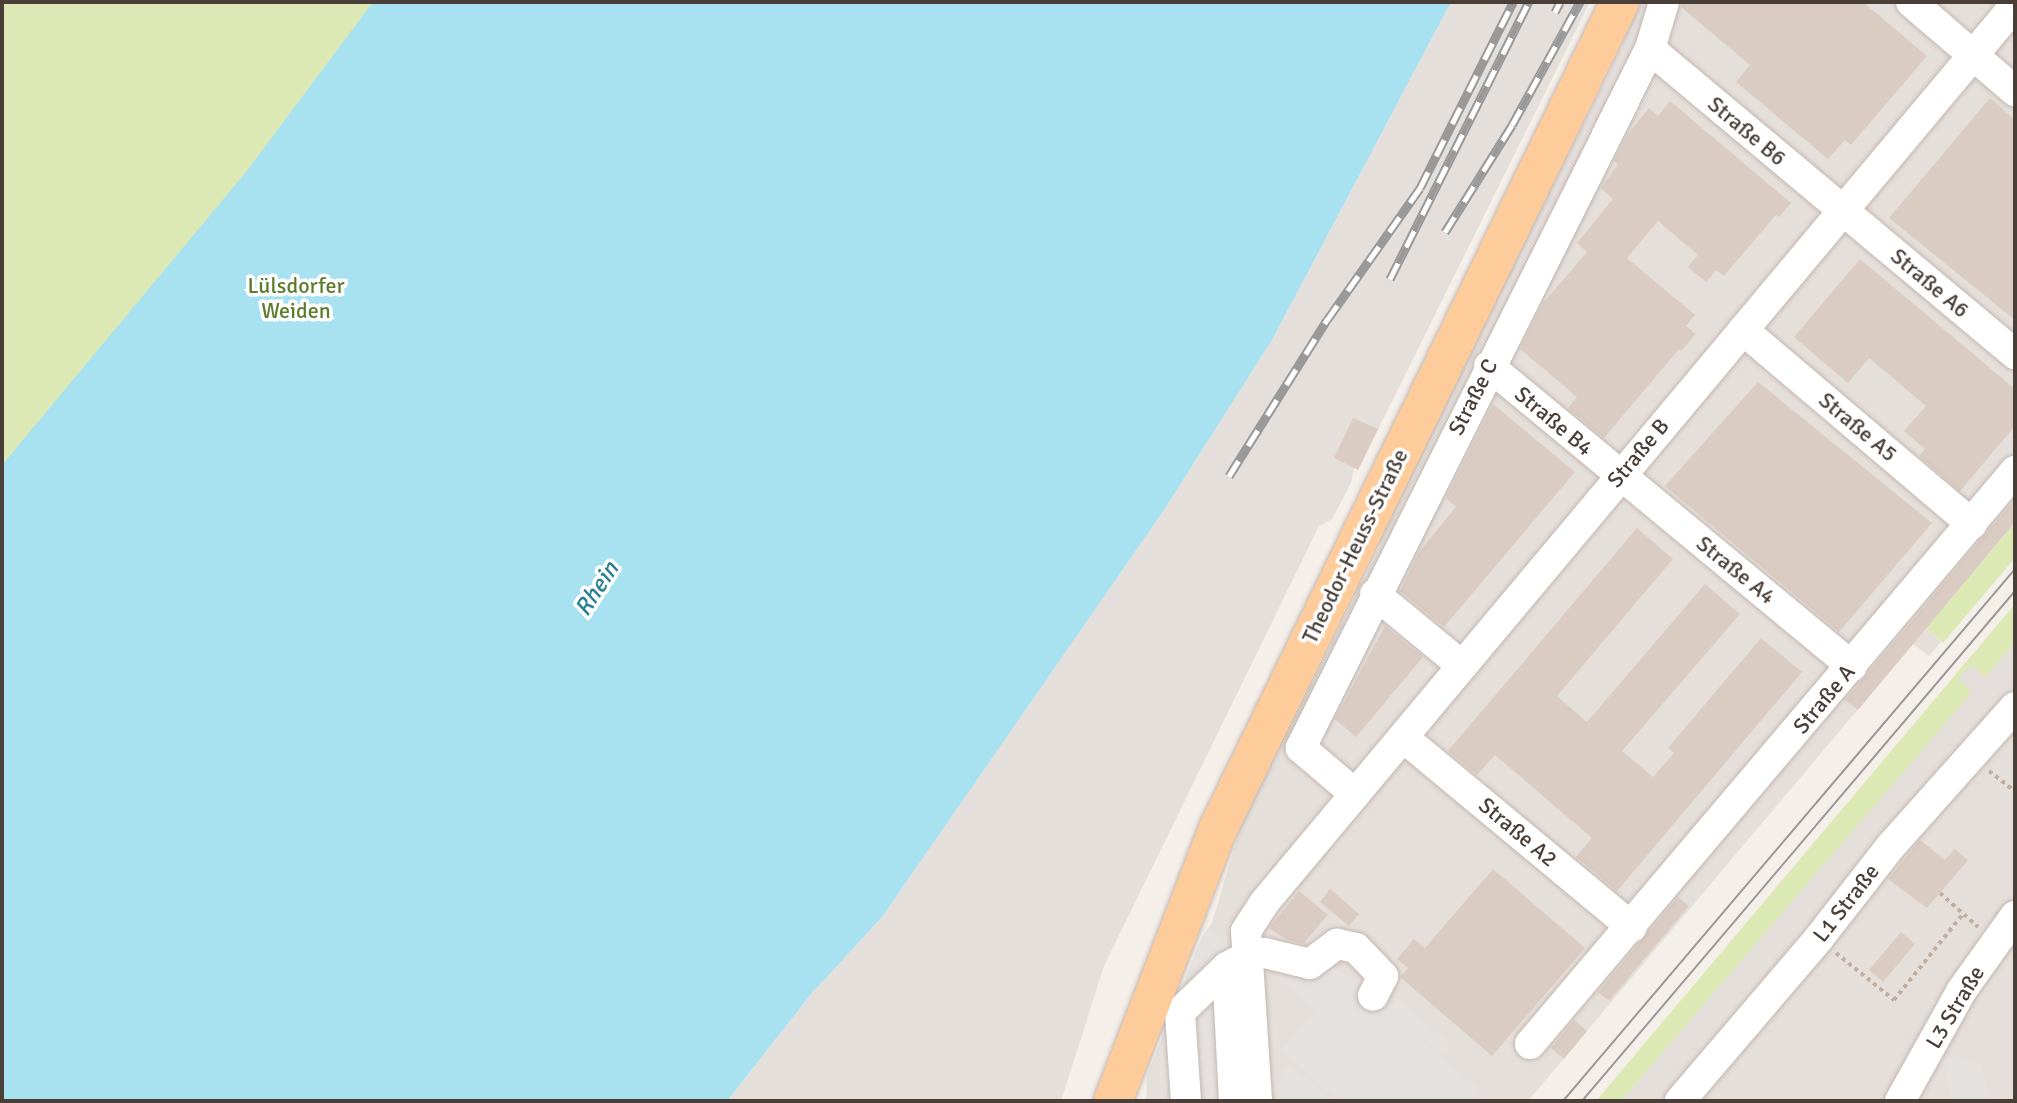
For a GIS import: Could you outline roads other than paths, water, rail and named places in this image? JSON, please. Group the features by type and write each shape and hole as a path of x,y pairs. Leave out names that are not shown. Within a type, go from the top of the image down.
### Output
{"main road":[{"name":"Theodor-Heuss-Straße","path":"1113,1101 1219,827 1620,2"}],"lane":[{"name":"Straße C","path":"1355,794 1301,748 1375,594 1650,49 1664,2"},
{"path":"1911,2 2015,91"},
{"name":"Straße B","path":"1238,962 1246,931 1264,903 2015,5"},
{"name":"Straße B6","path":"1650,49 1845,212"},
{"name":"Straße A6","path":"1845,212 2015,354"},
{"name":"Straße A5","path":"1743,330 1972,524"},
{"name":"Straße B4","path":"1489,366 1620,475"},
{"name":"Straße A","path":"1530,1044 2015,471"},
{"name":"Straße A4","path":"1620,475 1852,666"},
{"path":"1375,594 1461,665"},
{"name":"L1 Straße","path":"1680,1101 1819,938 1891,846 2015,707"},
{"name":"Straße A2","path":"1404,738 1632,927"},
{"name":"L3 Straße","path":"1906,1099 1962,990 2015,916"},
{"path":"1186,1101 1180,1012 1238,962 1265,953 1310,964 1337,944 1356,948 1383,976 1373,996"},
{"path":"1234,1101 1238,962"},
{"path":"1238,962 1257,1101"}],"water":[{"name":"Rhein","path":"373,2 1451,2 1272,340 1164,510 882,917 812,993 727,1101 2,1101 2,465 246,172"}],"tram line":[{"path":"1563,1101 2015,569"},
{"path":"1582,1101 2015,591"}],"railway":[{"path":"1229,476 1327,320 1420,188 1513,2"},
{"path":"1390,279 1529,2"},
{"path":"1555,12 1560,2"},
{"path":"1445,232 1512,125 1580,2"}],"park label":[{"name":"Lülsdorfer Weiden","path":"296,298"}]}
